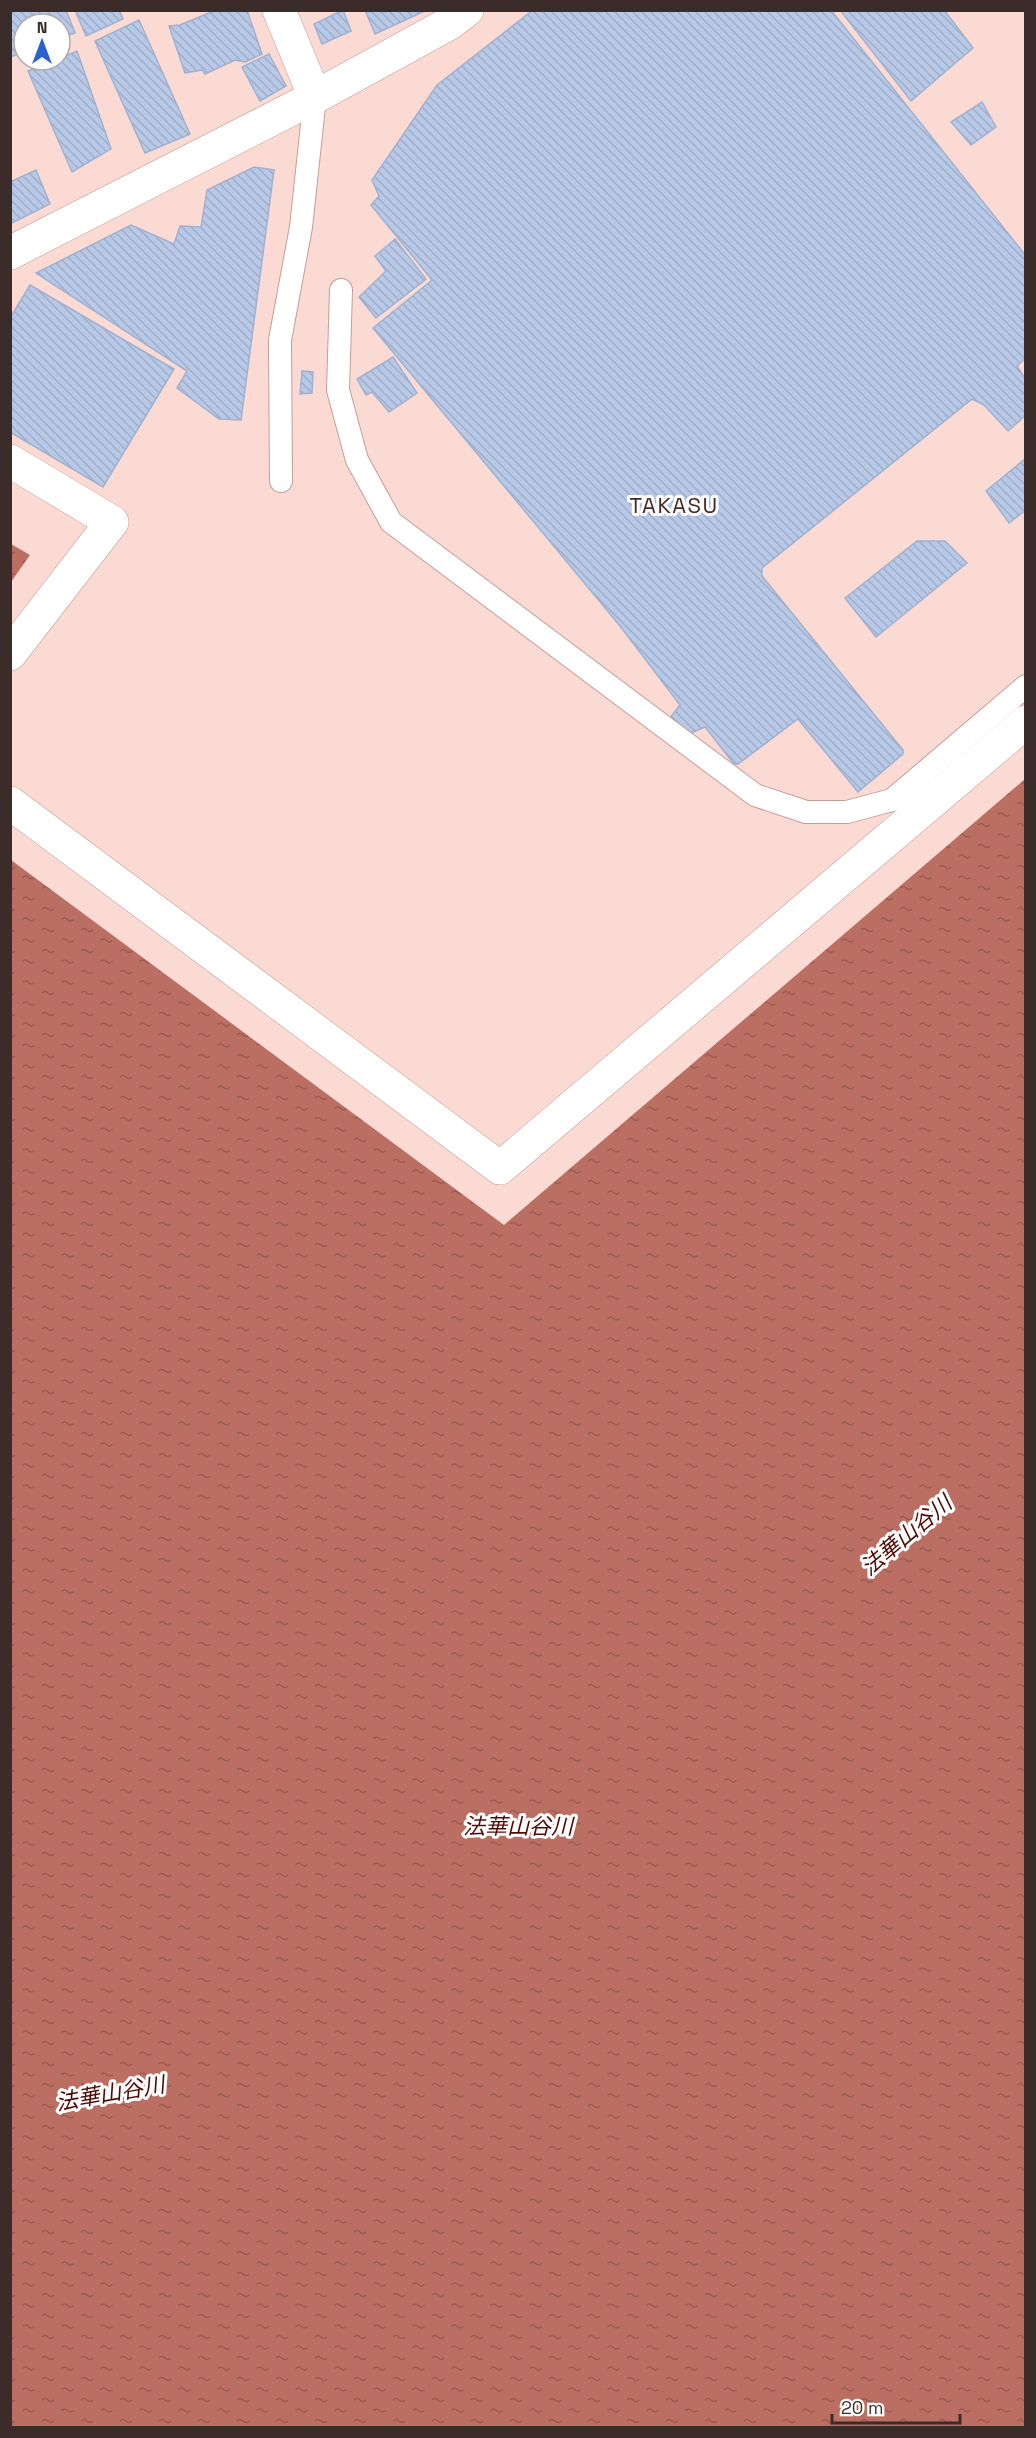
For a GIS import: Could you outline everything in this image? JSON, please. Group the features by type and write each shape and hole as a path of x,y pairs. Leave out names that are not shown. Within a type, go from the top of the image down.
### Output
{"street":[{"path":"279,10 315,97"},
{"path":"10,253 315,97 450,23 467,10"},
{"path":"10,461 111,522 10,654"},
{"path":"10,803 500,1168 1026,722"}],"lane":[{"path":"281,481 280,340 301,227 315,97"},
{"path":"341,290 338,390 357,460 391,522 755,795 806,812 847,812 892,800 1026,686"}],"water":[{"path":"11,544 30,555 11,582"},
{"name":"法華山谷川","path":"1025,779 1025,2427 11,2427 11,860 504,1225"}],"building":[{"path":"10,10 66,10 67,12 12,12 12,56 10,57"},
{"path":"75,10 119,10 123,19 86,36"},
{"path":"216,10 247,10 262,54 245,62 235,60 205,74 202,70 185,73 169,26 180,25"},
{"path":"343,10 351,31 322,44 314,24"},
{"path":"365,10 427,10 375,34"},
{"path":"533,10 831,10 1026,256 1026,358 1017,366 1026,380 1026,415 1008,431 984,405 972,399 762,568 762,576 903,750 903,754 858,792 798,719 738,764 734,764 705,727 684,736 670,718 680,705 620,626 373,328 432,280 371,205 379,196 372,180 437,85"},
{"path":"840,10 944,10 973,48 911,101"},
{"path":"139,20 190,134 145,153 95,41"},
{"path":"77,51 111,149 72,172 28,72 72,72 72,53"},
{"path":"269,54 286,86 260,101 242,67"},
{"path":"982,102 996,127 971,145 951,122"},
{"path":"254,167 274,170 241,420 219,419 177,388 187,371 36,273 131,225 174,244 180,226 201,227 207,190"},
{"path":"36,170 50,204 10,224 10,182"},
{"path":"395,239 426,279 376,318 359,297 386,271 375,256"},
{"path":"30,285 174,369 103,487 10,432 10,318"},
{"path":"393,357 417,393 389,412 372,392 366,395 357,379"},
{"path":"302,371 313,372 312,393 300,394"},
{"path":"1026,458 1026,510 1009,523 986,491"},
{"path":"917,541 945,541 967,563 876,637 845,598"}],"district":[{"name":"TAKASU","path":"674,505"}]}
